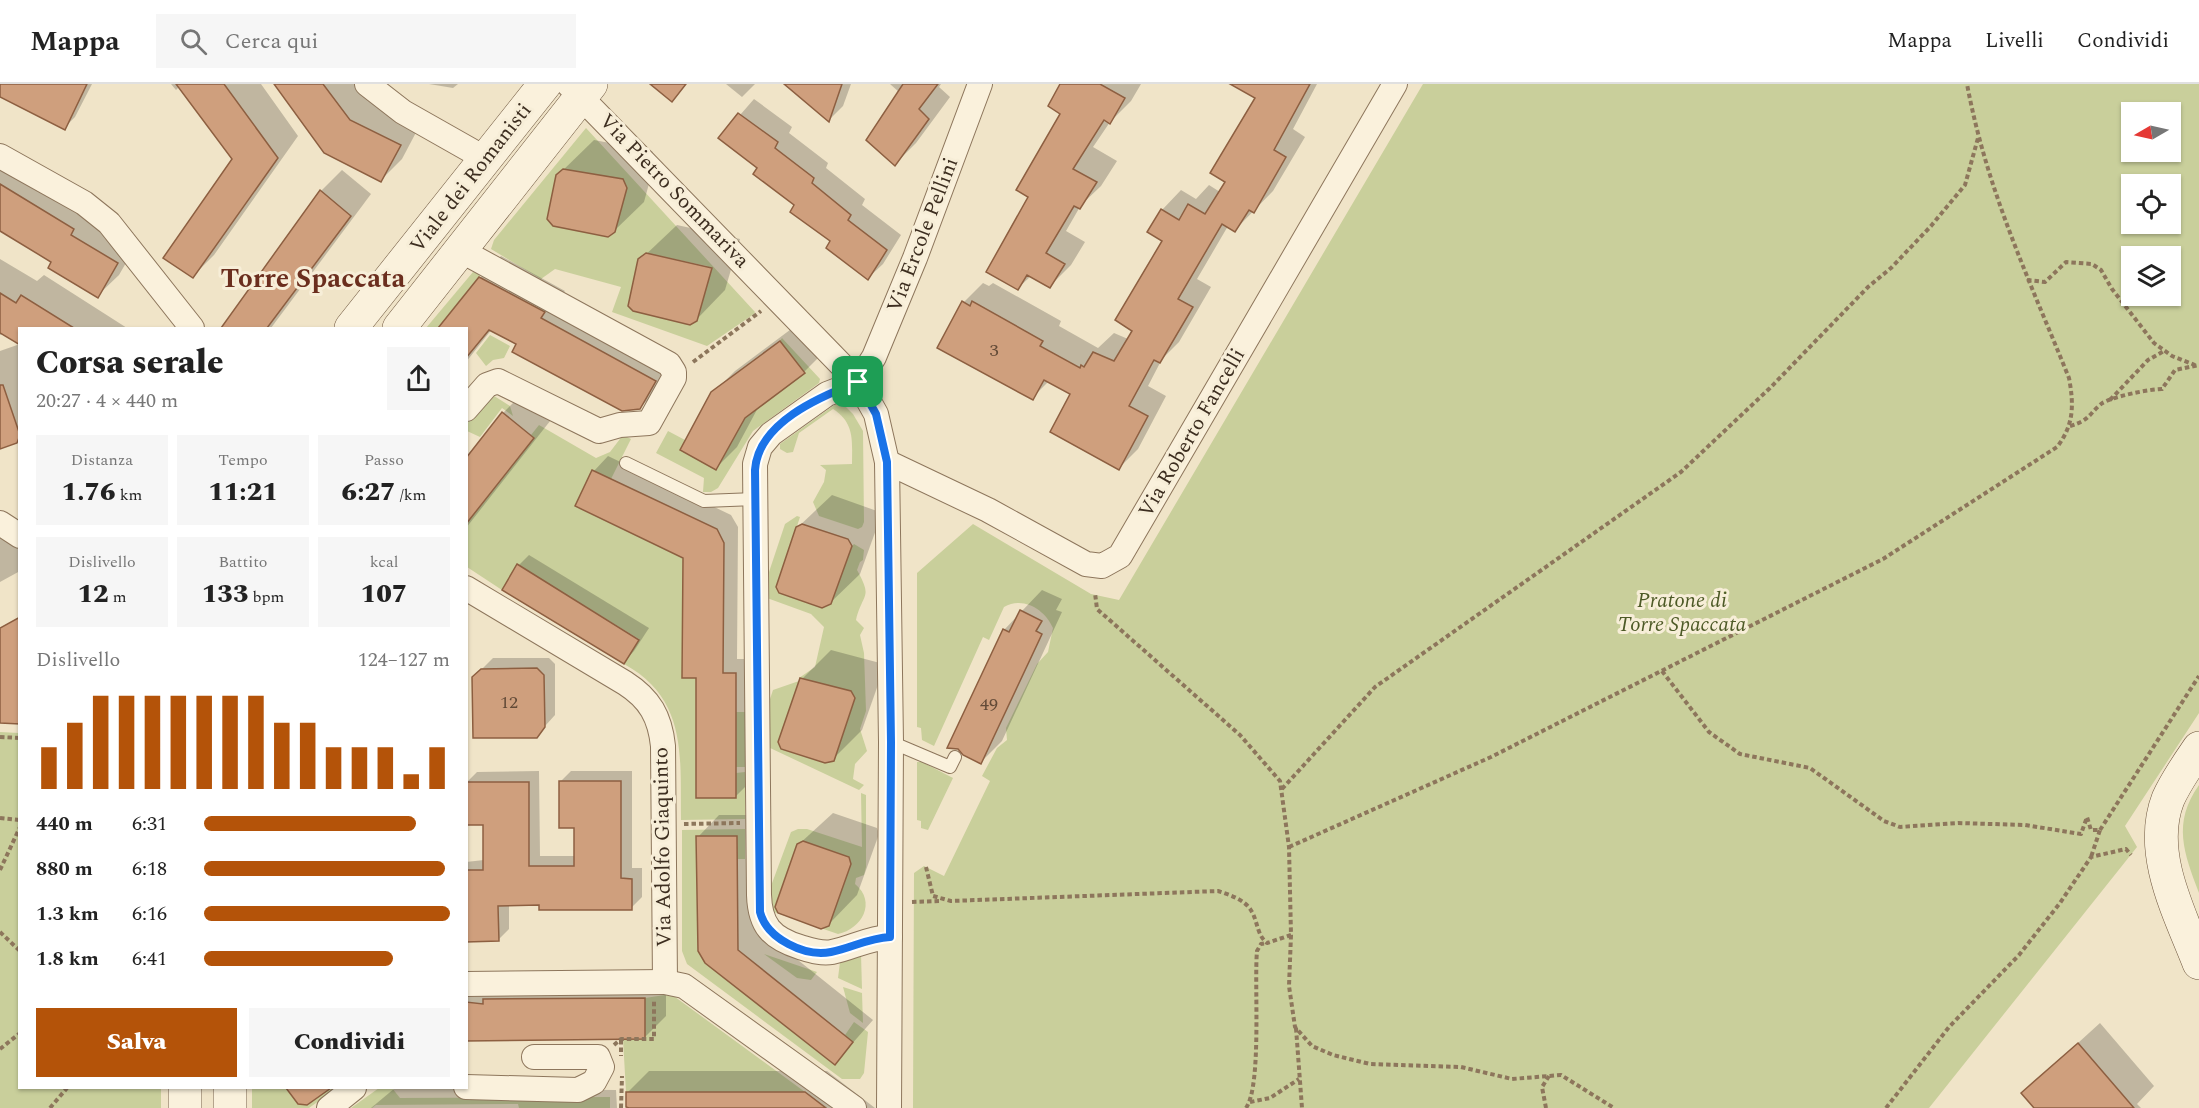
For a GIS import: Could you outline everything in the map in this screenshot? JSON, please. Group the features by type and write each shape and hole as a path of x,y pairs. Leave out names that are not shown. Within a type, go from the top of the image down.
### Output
{"street":[{"path":"367,84 408,115 486,159"},
{"name":"Viale dei Romanisti","path":"352,327 545,84"},
{"name":"Via Ercole Pellini","path":"858,382 874,357 889,323 980,84"},
{"name":"Via Roberto Fancelli","path":"887,462 988,510 1086,564 1101,566 1120,556 1395,84"},
{"name":"Viale dei Romanisti","path":"400,327 580,88"},
{"name":"Via Pietro Sommariva","path":"580,88 858,382 876,414 887,462 891,742 889,1108"},
{"path":"0,156 84,203 109,223 191,327"},
{"path":"460,250 669,364 674,372 674,378 652,419 645,425 625,424 596,430 498,381 487,385 468,407"},
{"path":"858,382 819,399 788,420 762,443 755,464 760,912 772,934 784,942 824,953 868,939 890,937"},
{"path":"0,523 18,535"},
{"name":"Via Adolfo Giaquinto","path":"468,589 625,683 645,699 661,730 664,824 659,982"},
{"path":"2199,748 2168,800 2162,841 2170,885 2199,963"},
{"path":"468,984 659,982 684,986 854,1108"},
{"path":"468,1088 578,1089 594,1082 602,1066 598,1057 534,1057"},
{"path":"185,1089 185,1108"},
{"path":"230,1089 230,1108"},
{"path":"329,1108 353,1089"}],"lane":[{"path":"626,463 704,501 755,499"},
{"path":"891,742 950,767 955,757"}],"path":[{"path":"1289,847 1452,776 1882,559 2057,447 2070,426 2073,404 2069,378 2005,226 1978,137 1968,84"},
{"path":"1282,789 1375,687 1681,472 1770,388 1931,226 1965,184 1978,137"},
{"path":"2027,280 2045,282 2066,262 2092,264 2101,270 2112,289 2154,343 2164,351 2197,365"},
{"path":"674,378 778,299"},
{"path":"2110,401 2148,360 2164,351"},
{"path":"2070,426 2093,415 2102,404 2148,389 2162,389 2175,370 2197,365"},
{"path":"1095,593 1097,609 1240,735 1280,782 1289,847 1291,935 1289,986 1302,1108"},
{"path":"1662,671 1709,732 1740,754 1810,768 1884,821 1900,827 1998,823 2055,828 2077,836 2081,834 2087,816 2091,830 2100,830"},
{"path":"1886,1108 1949,1027 2019,954 2060,903 2091,857 2100,830 2199,676"},
{"path":"0,738 18,738"},
{"path":"0,818 18,820"},
{"path":"664,824 759,823"},
{"path":"0,870 18,831"},
{"path":"2091,857 2121,848 2126,849 2131,855"},
{"path":"926,867 933,896 948,901"},
{"path":"912,902 1218,891 1233,896 1251,910 1261,938 1267,943"},
{"path":"0,932 18,949"},
{"path":"1246,1108 1250,1102 1254,1078 1257,951 1261,944 1291,935"},
{"path":"621,1039 654,1038 659,982"},
{"path":"1295,1027 1312,1046 1333,1055 1370,1064 1461,1067 1512,1079 1561,1075 1614,1108"},
{"path":"0,1049 18,1036"},
{"path":"1546,1108 1542,1087 1549,1076"},
{"path":"1250,1102 1270,1098 1299,1079"},
{"path":"50,1108 66,1089"},
{"path":"621,1108 622,1090"}],"green space":[{"name":"Pratone di Torre Spaccata","path":"1423,84 2199,84 2199,713 2125,826 2137,847 1929,1108 913,1108 914,873 924,866 944,876 990,781 982,776 997,748 1007,740 1006,728 1037,664 1048,652 1053,628 1045,616 1026,604 1019,603 1004,607 989,640 983,637 934,746 922,740 921,728 917,727 917,573 973,524 1091,594 1119,600"},
{"path":"586,128 755,312 707,346 612,312 621,287 555,269 541,279 491,249 494,240","holes":["563,169 623,179 627,188 615,232 608,237 553,226 547,219 556,175","646,253 707,266 711,271 690,325 633,311 628,306"]},
{"path":"473,272 481,274 439,327 427,327"},
{"path":"490,335 510,346 504,358 493,360 486,366 476,353"},
{"path":"782,338 820,379 819,383 753,431 718,488 711,492 703,492 704,478 656,453 668,431 685,440 681,450 717,469 745,418 804,373 780,341"},
{"path":"491,394 510,406 513,416 502,408 480,437 468,431 468,423"},
{"path":"840,401 853,414 863,431 864,522 858,529 819,516 813,502 824,482 826,470 820,465 852,464 851,433 840,414 833,409 799,433 793,452 787,453 780,449 780,444"},
{"path":"539,425 596,458 610,452 623,435 631,439 611,479 592,470 575,506 683,558 682,677 696,678 696,798 736,798 736,773 745,772 745,819 681,820 679,752 670,712 660,694 645,678 624,664 639,639 518,565 502,590 468,568 468,521 533,438 531,435"},
{"path":"797,516 800,517 777,587 779,593 822,608 831,604 852,546 854,544 864,550 863,560 857,570 866,591 856,620 864,628 860,635 864,653 866,711 860,729 867,751 855,764 853,779 864,785 859,790 768,747 769,702 773,690 799,681 778,742 781,749 825,763 834,760 855,698 851,691 799,678 815,667 824,627 811,614 767,598 767,578 785,524"},
{"path":"736,712 745,712 745,767 736,767"},
{"path":"0,732 18,733 18,1089 161,1089 161,1108 0,1108"},
{"path":"917,762 922,762 953,778 928,830 921,828 921,821 917,820"},
{"path":"2199,785 2199,893 2185,851 2183,825 2191,799"},
{"path":"861,793 866,795 866,867 864,875 856,878 855,884 862,891 866,906 860,921 854,927 838,934 822,929 828,926 851,863 848,857 803,841 797,844 775,906 778,913 791,918 774,912 768,894 791,832 807,829 862,847"},
{"path":"745,829 745,859 737,859 737,836 696,836 698,951 705,963 835,1065 853,1042 845,1035 854,1022 868,1032 864,1073 860,1079 842,1079 687,964 682,951 682,830"},
{"path":"764,954 817,972 811,980 797,978"},
{"path":"861,954 862,989 838,978 840,962"},
{"path":"843,987 862,993 863,1023 850,1013"},
{"path":"671,994 805,1092 626,1092 623,1039 645,1039 645,998"},
{"path":"252,1089 287,1089 298,1104 307,1105 330,1089 336,1089 309,1108 252,1108"},
{"path":"378,1089 393,1089 400,1098 610,1097 610,1108 519,1108 518,1104 376,1105 372,1108 351,1108"}],"building":[{"path":"0,84 87,84 65,130 0,97"},
{"path":"176,84 224,84 278,158 193,278 163,258 232,159"},
{"path":"274,84 323,84 350,120 401,145 381,182 324,153"},
{"path":"650,84 686,84 672,102"},
{"path":"784,84 842,84 829,122"},
{"path":"903,84 938,84 919,109 929,119 895,166 866,140"},
{"path":"1060,84 1100,84 1125,98 1110,124 1104,120 1073,169 1097,182 1080,209 1074,206 1046,253 1065,264 1050,288 1027,275 1018,290 986,272 1028,197 1016,190 1060,114 1048,106"},
{"path":"1230,84 1310,84 1274,150 1286,157 1254,213 1249,210 1235,232 1222,224 1178,299 1193,307 1160,363 1154,360 1129,406 1148,416 1119,470 1050,432 1070,394 1044,380 1033,400 937,348 962,301 970,306 972,301 1043,341 1040,346 1080,368 1081,365 1084,367 1093,352 1114,361 1132,331 1115,320 1162,241 1147,232 1161,209 1179,220 1188,204 1205,214 1225,182 1210,173 1255,98"},
{"path":"738,113 778,142 775,148 814,178 812,183 851,215 848,220 887,250 868,280 826,248 830,241 790,212 794,205 753,174 757,168 718,138"},
{"path":"563,169 623,179 627,188 615,232 608,237 553,226 547,219 556,175"},
{"path":"0,184 74,229 71,235 118,263 98,298 48,268 51,262 0,231"},
{"path":"320,190 351,216 268,327 222,327"},
{"path":"646,253 712,268 697,321 690,325 633,311 628,306 638,259"},
{"path":"479,277 545,312 541,318 656,381 640,409 622,411 512,352 516,344 489,330 468,356 468,327 439,327"},
{"path":"0,293 16,303 21,295 72,327 18,327 18,344 0,333"},
{"path":"780,341 805,373 745,418 716,470 680,450 711,392"},
{"path":"0,385 3,385 18,429 18,440 17,443 0,449"},
{"path":"502,412 534,438 468,521 468,455"},
{"path":"592,470 717,529 724,543 723,673 736,673 736,798 696,798 696,678 682,678 683,558 575,506"},
{"path":"802,524 848,539 852,546 831,604 822,608 779,593 776,587 796,527"},
{"path":"517,564 639,640 624,664 502,590"},
{"path":"1020,610 1042,621 1036,631 1042,634 981,764 963,755 958,749 947,748 1003,629 1009,632"},
{"path":"18,618 18,724 0,723 0,628"},
{"path":"537,668 544,675 545,727 537,738 473,738 472,677 481,669"},
{"path":"800,678 851,691 855,698 834,761 825,763 781,749 778,742"},
{"path":"559,781 621,781 621,878 632,879 632,910 539,910 539,905 498,906 499,941 468,942 468,870 483,870 483,825 468,825 468,782 529,782 529,866 574,866 574,828 559,828"},
{"path":"696,836 737,836 738,950 853,1042 835,1065 705,963 698,951"},
{"path":"803,841 849,857 851,864 829,926 821,929 778,913 775,907 797,844"},
{"path":"645,998 645,1039 468,1041 468,1002 483,1004 483,999"},
{"path":"2078,1043 2134,1108 2034,1108 2021,1093"},
{"path":"287,1089 330,1089 307,1105 298,1104"},
{"path":"626,1092 805,1092 826,1108 629,1108 626,1107"}],"district":[{"name":"Torre Spaccata","path":"313,279"}],"route":[{"path":"858,382 868,397 881,427 887,462 891,742 890,937 868,939 824,953 777,938 766,927 760,912 755,470 760,447 771,434 827,394 858,382"}]}
